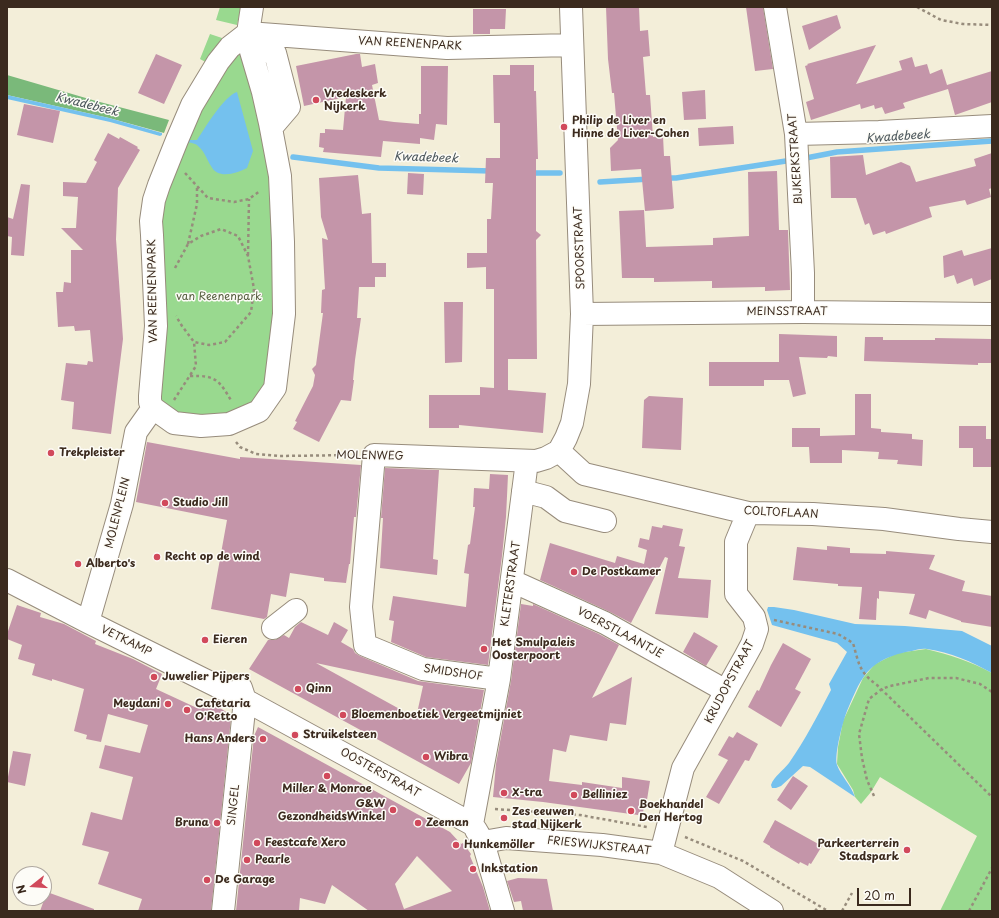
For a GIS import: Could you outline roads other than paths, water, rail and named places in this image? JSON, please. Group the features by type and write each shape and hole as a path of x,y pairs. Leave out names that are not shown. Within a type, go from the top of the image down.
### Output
{"street":[{"path":"159,412 174,423 181,424 201,426 235,421 259,411 275,388 284,314 280,176 263,92 249,41 252,7"},
{"name":"SPOORSTRAAT","path":"559,451 572,423 578,392 582,314 571,7"},
{"name":"BIJKERKSTRAAT","path":"775,7 796,134 803,273 803,312"},
{"name":"VAN REENENPARK","path":"159,412 150,402 156,326 151,221 156,193 192,105 208,77 230,47 249,41 448,48 572,45"},
{"path":"796,134 880,132 992,126"},
{"name":"MEINSSTRAAT","path":"582,314 803,312 992,314"},
{"name":"MOLENPLEIN","path":"94,616 128,504 136,432 159,412"},
{"path":"527,461 536,461 546,458 559,451"},
{"name":"COLTOFLAAN","path":"559,451 584,474 748,513 813,514 884,519 992,532"},
{"name":"MOLENWEG","path":"365,645 361,607 374,455 527,461"},
{"name":"KLETERSTRAAT","path":"477,833 499,679 527,461"},
{"path":"523,491 546,497 565,511 605,521"},
{"name":"KRUDOPSTRAAT","path":"661,852 683,768 752,644 757,629 754,617 736,594 736,542 748,513"},
{"name":"VETKAMP","path":"7,580 94,616 242,690"},
{"name":"VOERSTLAANTJE","path":"512,581 605,623 726,691"},
{"path":"273,628 296,610"},
{"name":"SMIDSHOF","path":"365,645 423,669 499,679"},
{"name":"OOSTERSTRAAT","path":"242,690 477,833"},
{"name":"SINGEL","path":"223,911 242,690"},
{"path":"477,833 503,911"},
{"name":"FRIESWIJKSTRAAT","path":"477,833 506,838 602,845 661,852 719,877 772,911"}],"water":[{"path":"237,92 253,151 247,168 228,174 218,173 214,170 203,151 198,146 188,142 189,140 197,140 226,100"},
{"path":"7,95 109,118 162,133 162,135 160,136 110,122 7,99"},
{"path":"768,607 794,610 855,624 905,626 962,631 992,646 992,673 961,658 944,652 927,649 905,652 884,659 867,672 856,690 843,722 839,738 836,760 837,765 855,797 810,767 803,766 781,786 772,788 772,782 789,763 816,718 831,690 829,684 847,652 837,643 772,625 767,610"}],"waterway":[{"name":"Kwadebeek","path":"806,158 837,152 992,141"},
{"name":"Kwadebeek","path":"293,157 379,168 491,171"},
{"name":"Kwadebeek","path":"665,178 676,178 786,161"},
{"name":"Kwadebeek","path":"530,173 560,173"},
{"name":"Kwadebeek","path":"600,182 649,179"}],"place":[{"name":"Vredeskerk Nijkerk","path":"316,100"},
{"name":"Philip de Liver en Hinne de Liver-Cohen","path":"564,127"},
{"name":"Trekpleister","path":"51,453"},
{"name":"Studio Jill","path":"165,503"},
{"name":"Recht op de wind","path":"157,557"},
{"name":"Alberto's","path":"78,564"},
{"name":"De Postkamer","path":"574,572"},
{"name":"Eieren","path":"205,640"},
{"name":"Het Smulpaleis Oosterpoort","path":"484,649"},
{"name":"Juwelier Pijpers","path":"154,677"},
{"name":"Qinn","path":"298,689"},
{"name":"Meydani","path":"168,704"},
{"name":"Cafetaria O'Retto","path":"187,710"},
{"name":"Bloemenboetiek Vergeetmijniet","path":"343,715"},
{"name":"Struikelsteen","path":"295,735"},
{"name":"Hans Anders","path":"263,739"},
{"name":"Wibra","path":"426,757"},
{"name":"Miller & Monroe","path":"327,776"},
{"name":"X-tra","path":"504,793"},
{"name":"Belliniez","path":"574,795"},
{"name":"G&W GezondheidsWinkel","path":"393,810"},
{"name":"Boekhandel Den Hertog","path":"631,811"},
{"name":"Zes eeuwen stad Nijkerk","path":"504,818"},
{"name":"Bruna","path":"217,823"},
{"name":"Zeeman","path":"418,823"},
{"name":"Feestcafe Xero","path":"257,843"},
{"name":"Hunkemöller","path":"456,845"},
{"name":"Parkeerterrein Stadspark","path":"907,850"},
{"name":"Pearle","path":"247,860"},
{"name":"Inkstation","path":"473,869"},
{"name":"De Garage","path":"207,880"}],"park label":[{"name":"van Reenenpark","path":"219,297"}]}
